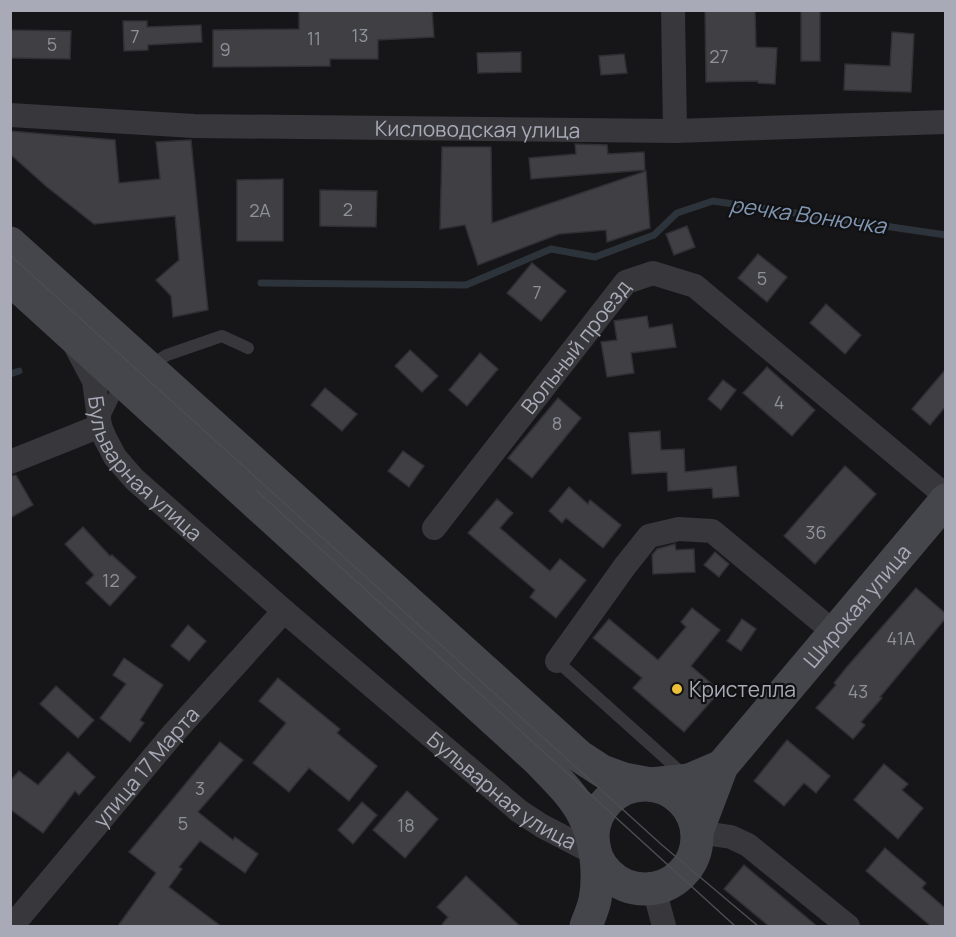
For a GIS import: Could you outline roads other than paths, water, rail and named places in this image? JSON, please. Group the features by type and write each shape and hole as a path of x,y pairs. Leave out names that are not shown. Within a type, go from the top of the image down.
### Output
{"main road":[{"path":"10,243 180,415"},
{"path":"10,279 180,415 579,756 602,771 624,779 664,788 687,805 694,818 697,831 696,847 688,867 669,884 648,889 619,902 591,927"},
{"name":"Бульварная улица","path":"180,415 538,760 567,791 582,813 590,830 594,853"},
{"name":"Широкая улица","path":"697,831 722,766 945,498"},
{"name":"Широкая улица","path":"651,784 689,780 722,766"},
{"path":"586,927 595,901 597,879 592,835 595,818 604,803 617,792 633,785 651,784"},
{"path":"594,853 601,867 612,878 626,886 648,889"}],"street":[{"path":"673,10 675,130"},
{"name":"Кисловодская улица","path":"10,115 194,126 675,130 945,122"},
{"name":"Вольный проезд","path":"434,528 626,282 654,273 695,286 945,498"},
{"name":"Бульварная улица","path":"10,286 78,350 94,381 100,426 115,457 134,479 284,611 519,811 542,826 594,853"},
{"path":"10,462 100,426"},
{"path":"557,661 650,536 679,529 712,531 834,633"},
{"name":"улица 17 Марта","path":"12,927 172,735 284,611"},
{"path":"697,831 730,837 747,845 848,927"},
{"path":"648,889 664,927"}],"lane":[{"path":"100,426 118,388 135,374 167,355 222,336 248,348"},
{"path":"557,661 689,780"}],"waterway":[{"name":"речка Вонючка","path":"261,283 466,285 551,249 595,257 654,235 677,213 713,201 946,235"},
{"name":"речка Вонючка","path":"10,374 19,371"}],"tram line":[{"path":"10,255 662,845 758,926"},
{"path":"257,491 735,926"}],"place":[{"name":"Кристелла","path":"677,689"}]}
